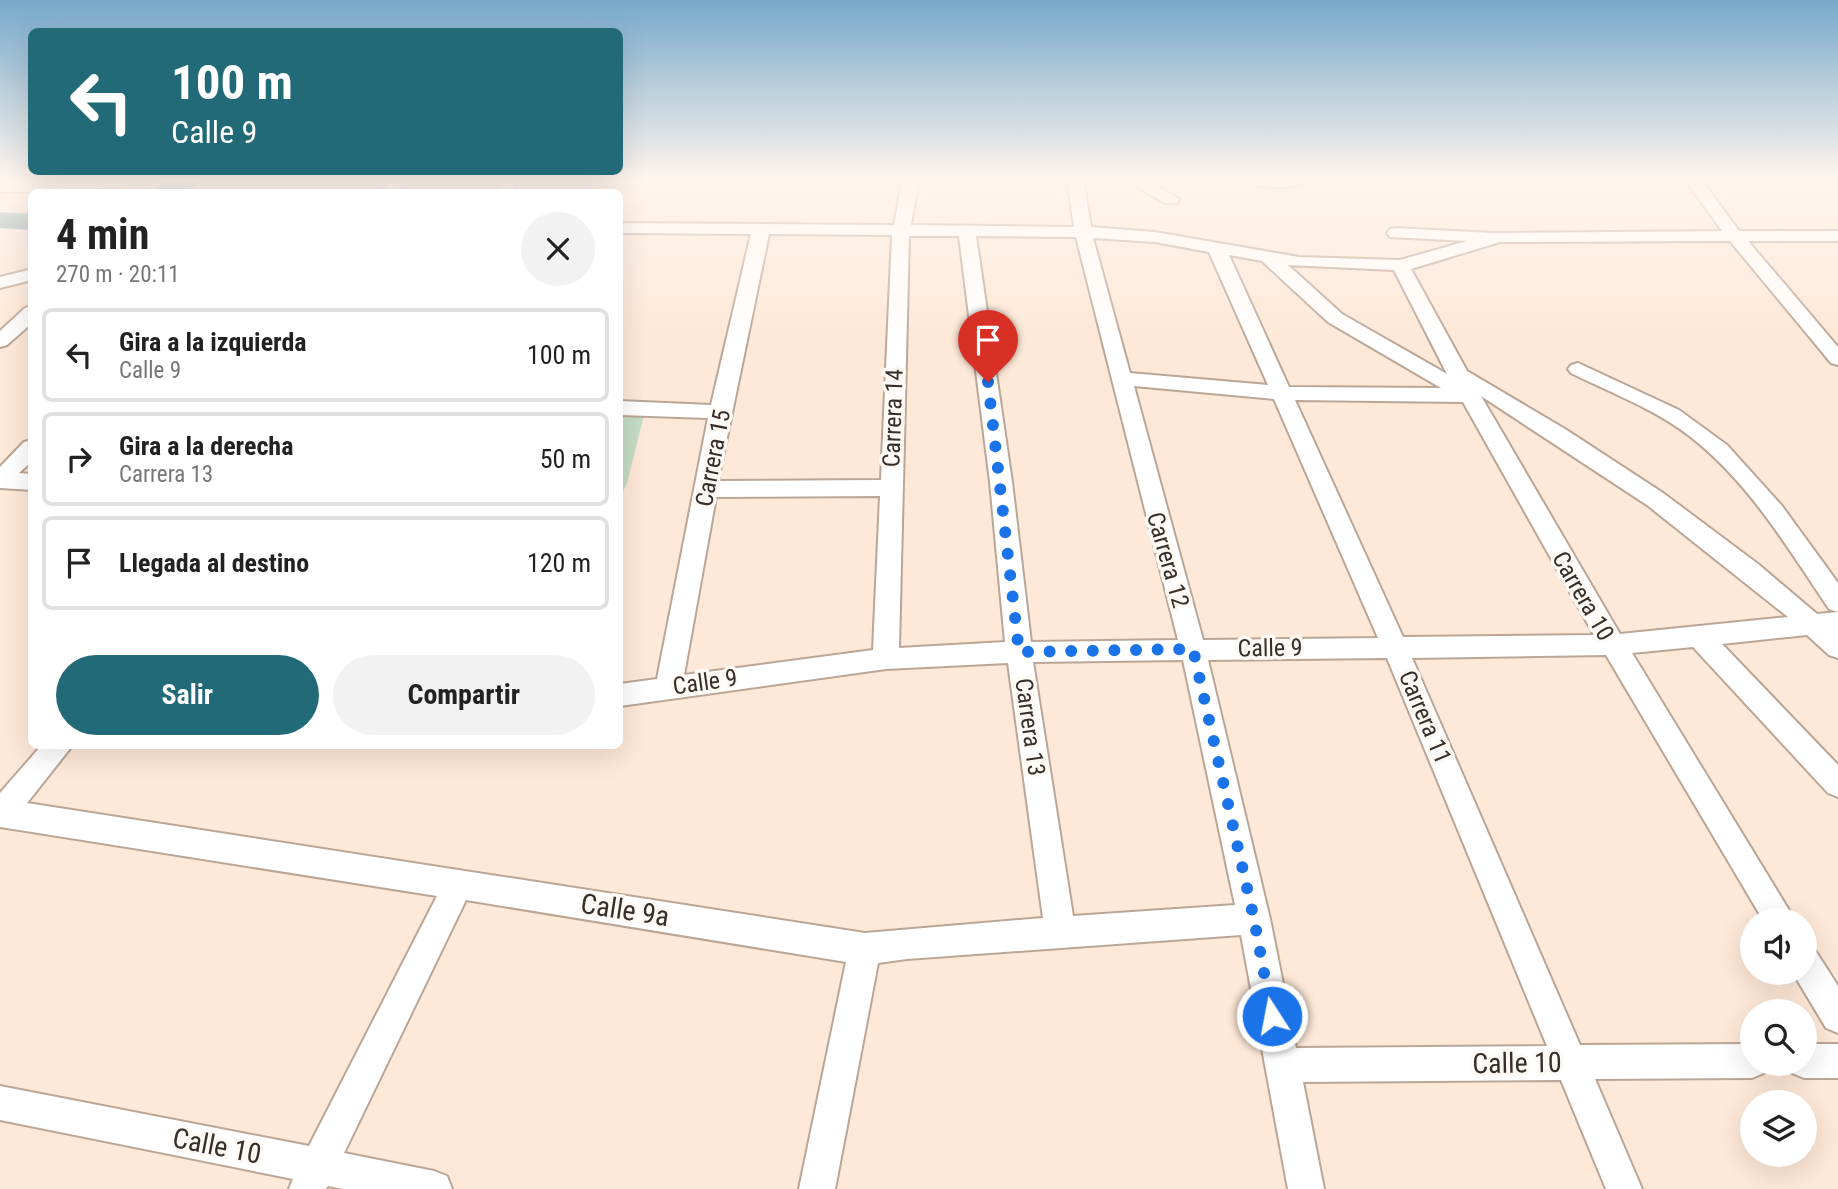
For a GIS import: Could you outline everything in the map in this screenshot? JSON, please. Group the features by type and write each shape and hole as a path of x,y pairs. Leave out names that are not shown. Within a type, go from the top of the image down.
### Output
{"street":[{"name":"Carrera 15","path":"669,687 720,412 760,233"},
{"name":"Carrera 14","path":"886,659 901,233"},
{"name":"Carrera 13","path":"967,233 1001,482 1019,652 1060,931"},
{"name":"Carrera 12","path":"1083,233 1193,649 1254,919 1306,1189"},
{"path":"1106,233 1144,236 1299,262 1400,265 1425,261 1498,237"},
{"path":"1408,233 1498,237 1838,236"},
{"path":"1732,233 1838,359"},
{"name":"Carrera 11","path":"1217,248 1279,393 1394,645 1573,1062 1624,1189"},
{"path":"1268,257 1335,317 1556,430 1631,480 1826,623 1838,648"},
{"name":"Carrera 10","path":"1400,265 1462,384 1611,645 1773,908"},
{"path":"0,283 28,275"},
{"path":"0,341 28,316"},
{"path":"1578,369 1698,432 1735,467 1780,518 1838,603"},
{"path":"1120,378 1279,393 1462,384"},
{"path":"623,408 720,412"},
{"path":"0,480 28,451"},
{"path":"0,480 28,482"},
{"path":"707,489 890,488"},
{"name":"Calle 9","path":"623,695 886,659 1019,652 1394,645 1611,645 1701,638 1826,623"},
{"path":"1701,638 1838,784"},
{"path":"1,813 55,749"},
{"name":"Calle 9a","path":"1,813 865,949 1060,931 1254,919"},
{"path":"313,1178 459,883"},
{"path":"817,1189 865,949"},
{"path":"1817,982 1838,1016"},
{"path":"1817,1061 1838,1060"},
{"name":"Calle 10","path":"1282,1065 1740,1061"},
{"name":"Calle 10","path":"0,1103 313,1178 434,1189"}],"green space":[{"path":"623,415 644,415 623,492"}],"route":[{"path":"988,382 1019,652 1193,649 1254,919 1272,1016"}]}
